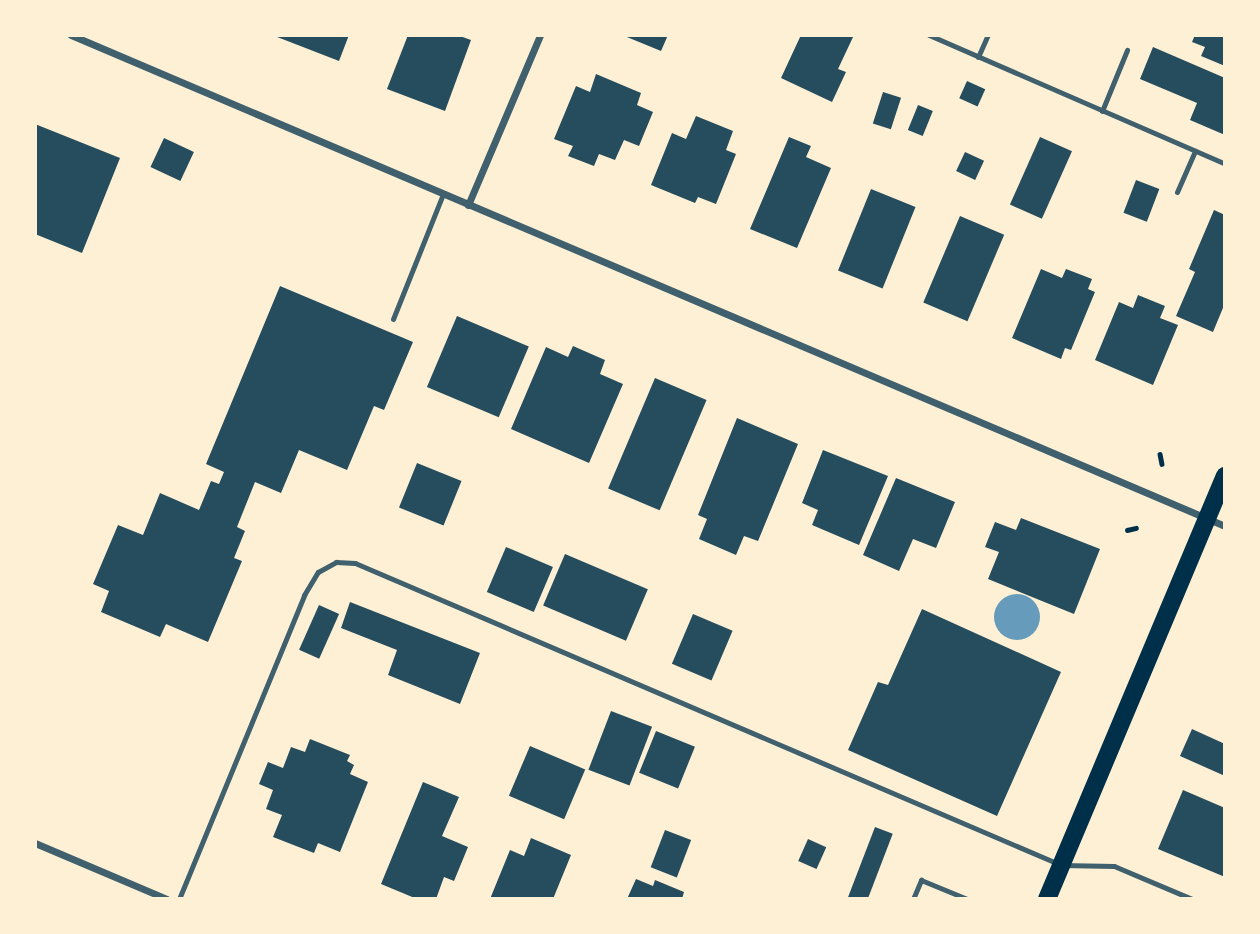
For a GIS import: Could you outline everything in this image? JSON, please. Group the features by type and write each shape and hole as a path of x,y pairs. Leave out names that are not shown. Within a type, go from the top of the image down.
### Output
{"main road":[{"path":"1047,899 1225,476"}],"street":[{"path":"71,35 1225,526"},
{"path":"468,205 540,35"},
{"path":"35,843 167,899"}],"lane":[{"path":"929,35 1225,164"},
{"path":"978,57 988,35"},
{"path":"1101,111 1127,50"},
{"path":"1177,192 1195,151"},
{"path":"393,319 443,194"},
{"path":"179,899 304,595 318,572 336,562 355,563 1061,865 1114,866 1192,899"},
{"path":"913,899 921,880 967,899"}],"path":[{"path":"1160,454 1163,464"},
{"path":"1128,530 1136,528"}],"water":[{"path":"1017,594 1033,601 1040,617 1033,633 1017,640 1001,633 994,617 1001,601"}],"building":[{"path":"272,35 349,35 339,61"},
{"path":"408,35 457,35 471,40 445,111 387,89"},
{"path":"622,35 668,35 661,51"},
{"path":"801,35 854,35 838,69 846,72 832,102 781,78"},
{"path":"1195,35 1225,35 1225,66 1201,56 1205,47 1192,42"},
{"path":"1153,47 1225,78 1225,135 1190,120 1197,103 1140,79"},
{"path":"596,74 641,93 637,105 653,112 639,146 624,140 615,160 599,154 594,166 568,156 573,146 554,139 576,86 590,92"},
{"path":"967,81 985,89 978,106 959,98"},
{"path":"883,92 901,98 891,129 873,123"},
{"path":"918,105 933,111 923,136 908,130"},
{"path":"696,116 733,131 726,150 736,154 716,204 698,197 695,203 651,185 672,133 686,139"},
{"path":"35,124 120,158 82,253 35,234"},
{"path":"789,137 811,146 806,157 831,168 797,248 750,229"},
{"path":"1040,137 1072,151 1042,219 1010,205"},
{"path":"164,138 194,152 180,181 150,167"},
{"path":"965,152 984,161 975,180 956,171"},
{"path":"1136,180 1159,189 1147,222 1123,213"},
{"path":"871,189 916,207 883,289 838,271"},
{"path":"1214,210 1225,215 1225,303 1213,332 1176,316 1195,272 1189,269"},
{"path":"960,216 1004,235 967,321 923,303"},
{"path":"1041,269 1062,278 1066,269 1092,279 1088,289 1095,292 1071,350 1065,348 1061,359 1012,338"},
{"path":"280,286 413,342 384,410 374,406 347,470 299,450 281,493 255,482 237,527 245,531 234,558 242,561 208,642 166,624 160,637 101,612 109,591 93,584 118,525 143,535 160,493 199,510 211,481 219,484 224,472 206,464"},
{"path":"1138,295 1165,306 1160,318 1178,325 1153,385 1095,360 1119,302 1133,308"},
{"path":"457,316 529,346 499,417 427,387"},
{"path":"573,346 605,360 600,374 623,384 589,463 511,429 546,347 568,357"},
{"path":"655,378 707,400 660,510 608,488"},
{"path":"737,418 798,444 758,541 744,536 736,555 699,539 707,519 698,515"},
{"path":"823,450 888,476 859,545 812,525 818,510 802,503"},
{"path":"417,463 462,481 444,525 399,508"},
{"path":"896,478 955,502 936,548 913,539 899,571 863,555"},
{"path":"1021,518 1100,549 1074,614 988,579 999,552 985,547 995,522 1016,530"},
{"path":"506,547 553,567 534,612 487,592"},
{"path":"565,554 648,589 626,641 543,606"},
{"path":"350,602 480,653 460,704 388,675 397,650 341,628"},
{"path":"319,605 339,614 319,659 299,650"},
{"path":"922,609 1061,672 997,816 848,750 878,682 888,685"},
{"path":"693,614 733,631 711,681 672,664"},
{"path":"611,711 652,727 630,786 588,770"},
{"path":"1192,729 1225,744 1225,776 1180,756"},
{"path":"656,731 695,747 678,788 639,773"},
{"path":"310,739 350,755 347,761 354,765 350,774 368,782 340,852 318,843 314,853 273,837 282,815 266,809 273,790 259,784 268,762 283,768 291,747 305,752"},
{"path":"530,746 585,769 564,819 509,796"},
{"path":"423,782 459,797 442,836 468,847 454,881 444,877 436,899 417,899 381,884"},
{"path":"1183,790 1225,808 1225,877 1158,849"},
{"path":"875,827 893,834 868,899 847,899"},
{"path":"665,830 691,840 677,877 651,867"},
{"path":"531,838 571,855 553,899 490,899 510,850 524,856"},
{"path":"808,839 826,847 817,869 798,861"},
{"path":"636,879 653,886 655,880 684,892 682,899 627,899"}]}
